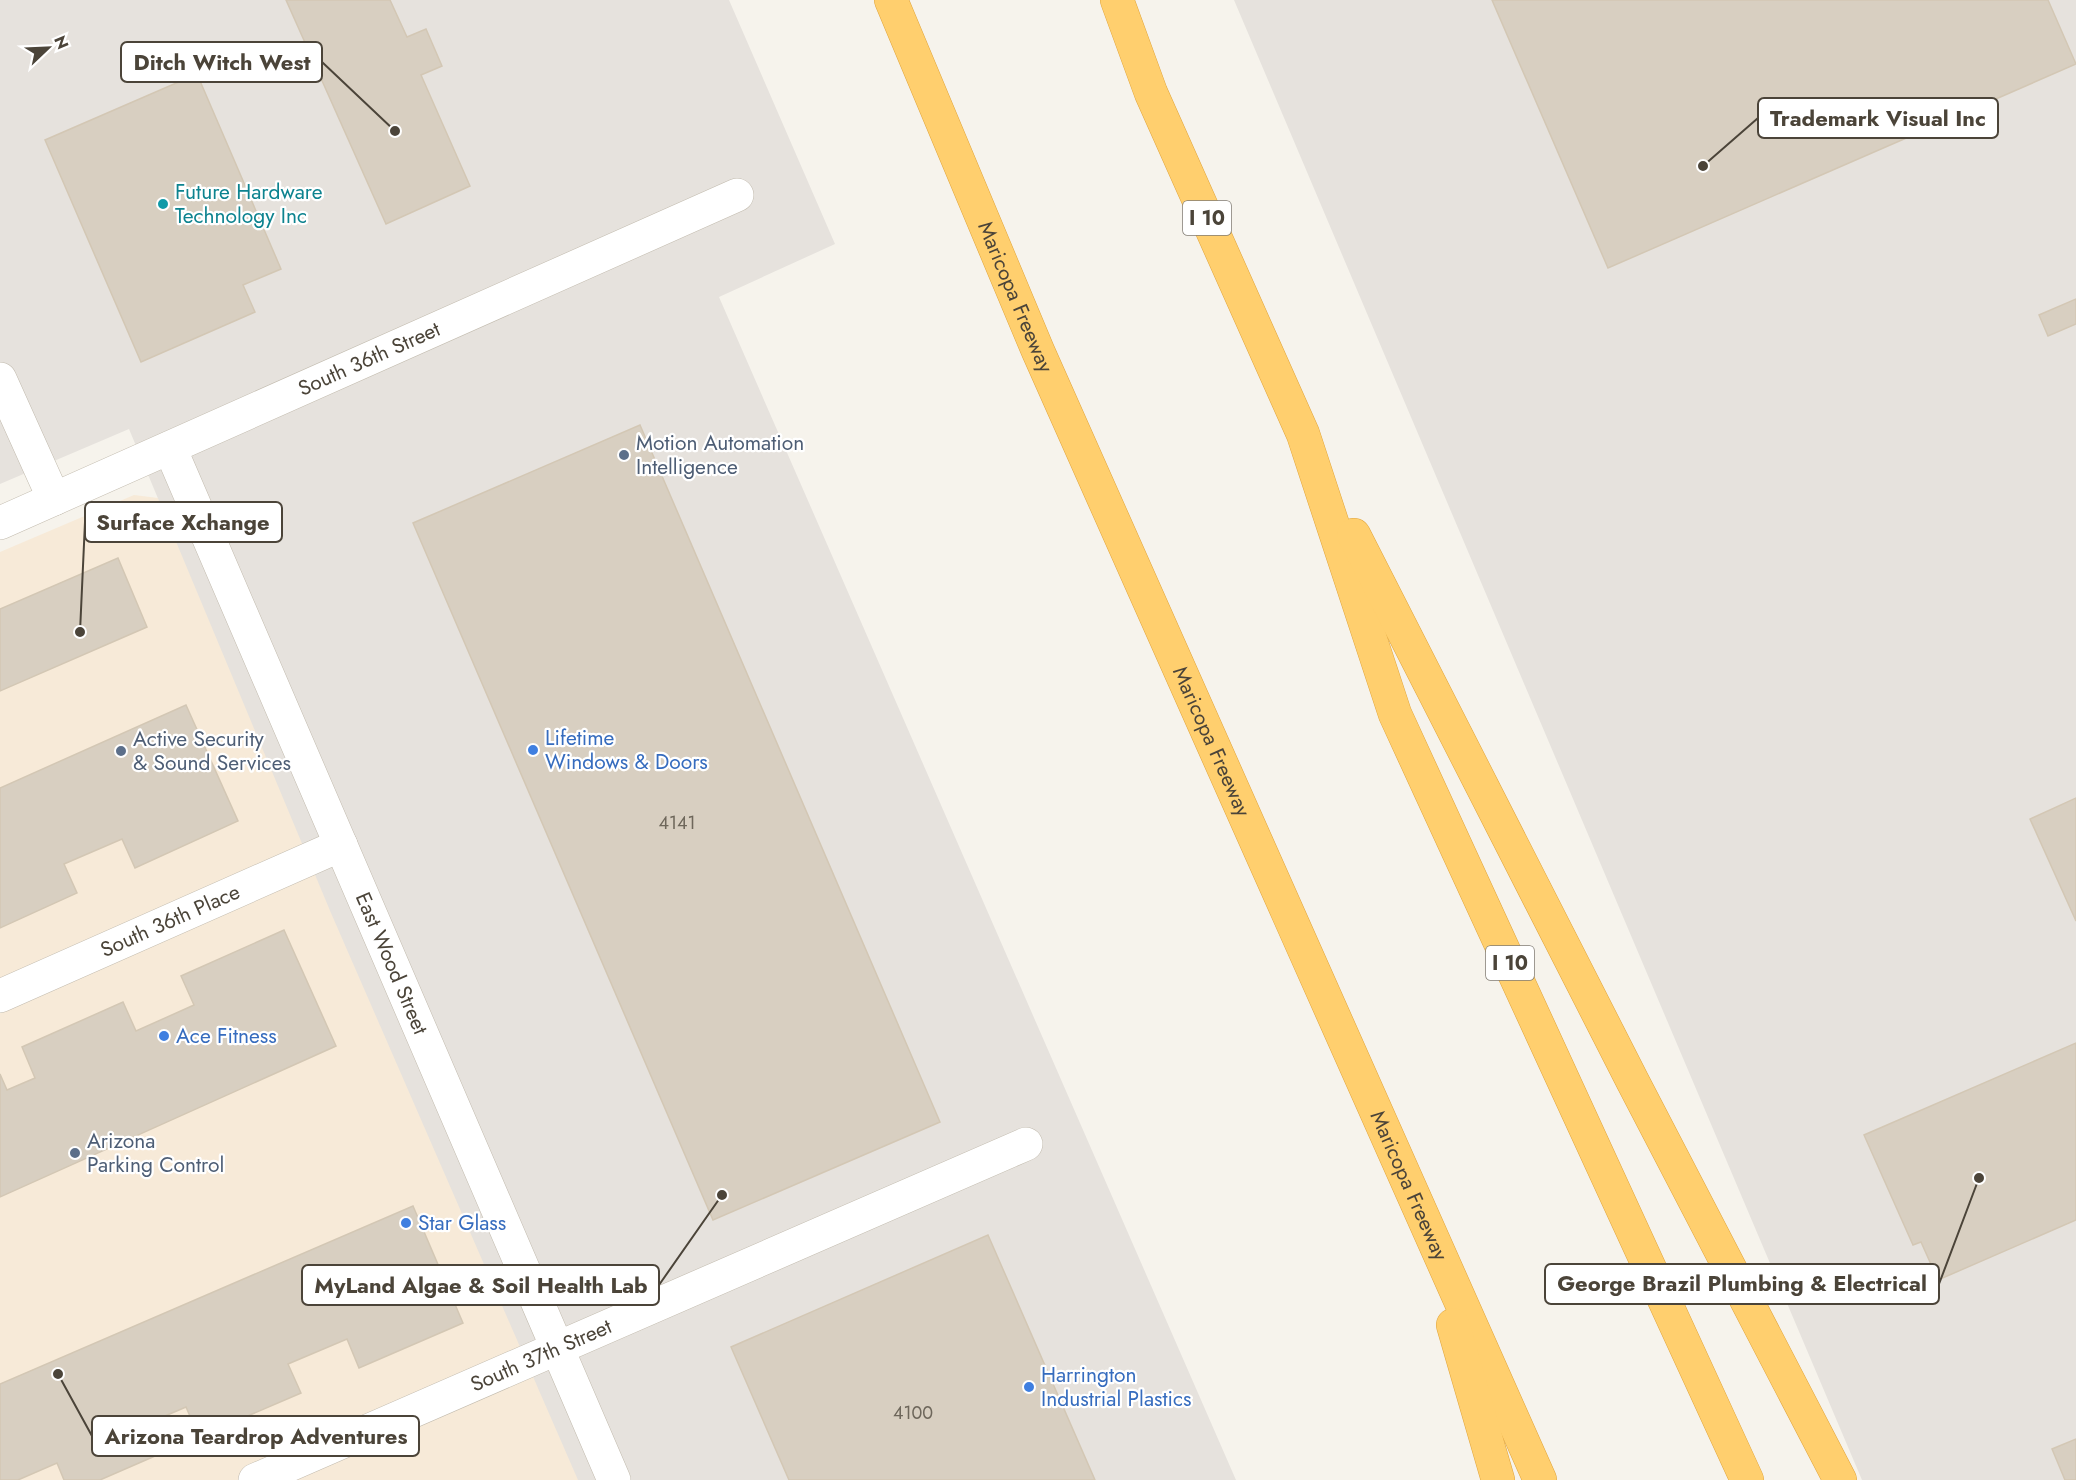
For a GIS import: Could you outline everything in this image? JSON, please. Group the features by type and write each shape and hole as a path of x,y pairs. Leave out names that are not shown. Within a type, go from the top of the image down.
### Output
{"highway":[{"name":"Maricopa Freeway","path":"891,0 1038,351 1540,1480"},
{"name":"I 10","path":"1117,0 1151,93 1304,434 1395,714 1747,1480"},
{"path":"1304,434 1622,1061 1840,1480"},
{"path":"1414,1194 1498,1480"}],"street":[{"name":"South 36th Street","path":"0,523 737,195"},
{"path":"0,379 54,499"},
{"name":"East Wood Street","path":"170,448 614,1480"},
{"name":"South 36th Place","path":"0,996 340,845"},
{"name":"South 37th Street","path":"255,1480 1026,1144"}],"shaded area":[{"path":"0,0 729,0 835,244 719,297 1236,1480 578,1480 331,913 129,429 0,484"},
{"path":"1234,0 2076,0 2076,1480 1862,1480"},
{"path":"134,495 158,498 580,1480 0,1480 0,552"}],"building":[{"path":"286,0 390,0 407,37 426,29 442,66 421,75 470,186 386,224"},
{"path":"1492,0 2048,0 2076,64 1608,268"},
{"name":"Future Hardware Technology Inc","path":"197,74 281,269 243,285 255,312 141,362 45,140"},
{"path":"2076,299 2076,324 2048,336 2039,315"},
{"path":"640,425 940,1122 713,1220 413,523"},
{"path":"118,558 147,627 0,691 0,609"},
{"path":"186,705 238,821 135,868 122,839 64,864 77,893 0,928 0,788"},
{"path":"2076,798 2076,921 2030,819"},
{"path":"284,930 336,1046 0,1197 0,1074 7,1090 35,1078 22,1047 123,1002 136,1031 194,1005 181,976"},
{"path":"2076,1043 2076,1220 1938,1280 1921,1242 1913,1245 1864,1135"},
{"path":"413,1206 463,1323 359,1368 347,1339 288,1364 301,1393 199,1437 186,1407 158,1419 171,1449 100,1480 64,1480 57,1463 18,1480 0,1480 0,1384"},
{"path":"988,1235 1095,1480 789,1480 731,1347"},
{"path":"2076,1439 2076,1480 2065,1480 2052,1449"}],"place":[{"name":"Ditch Witch West","path":"395,131"},
{"name":"Trademark Visual Inc","path":"1703,166"},
{"name":"Future Hardware Technology Inc","path":"163,204"},
{"name":"Motion Automation Intelligence","path":"624,455"},
{"name":"Surface Xchange","path":"80,632"},
{"name":"Lifetime Windows & Doors","path":"533,750"},
{"name":"Active Security & Sound Services","path":"121,751"},
{"name":"Ace Fitness","path":"164,1036"},
{"name":"Arizona Parking Control","path":"75,1153"},
{"name":"George Brazil Plumbing & Electrical","path":"1979,1178"},
{"name":"MyLand Algae & Soil Health Lab","path":"722,1195"},
{"name":"Star Glass","path":"406,1223"},
{"name":"Arizona Teardrop Adventures","path":"58,1374"},
{"name":"Harrington Industrial Plastics","path":"1029,1387"}]}
